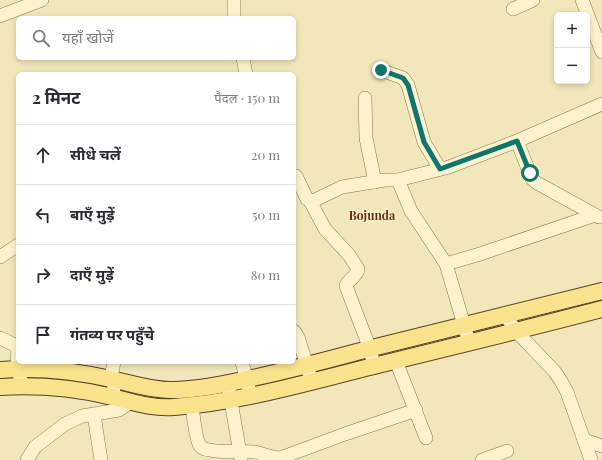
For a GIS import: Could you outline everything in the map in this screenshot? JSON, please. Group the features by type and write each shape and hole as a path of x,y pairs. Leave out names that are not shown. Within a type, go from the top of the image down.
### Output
{"main road":[{"path":"0,370 17,368 84,374 112,379 133,386 166,390 228,384 308,366 602,291"},
{"path":"0,387 23,386 82,391 153,407 172,408 231,401 602,309"}],"street":[{"path":"0,16 42,0"},
{"path":"234,0 234,16"},
{"path":"513,9 532,0"},
{"path":"582,0 602,52"},
{"path":"243,60 246,72"},
{"path":"381,70 403,78 408,85 424,142 440,169"},
{"path":"365,98 366,138 375,182"},
{"path":"310,201 342,187 398,180 440,169 517,141 602,104"},
{"path":"517,141 532,179 598,217"},
{"path":"296,178 325,229 349,256 358,270 354,277 347,282 346,286 370,349 374,366"},
{"path":"398,180 411,210 446,264 469,342"},
{"path":"446,264 598,217"},
{"path":"0,257 16,246"},
{"path":"506,316 516,331 555,372 561,381 567,392 591,460"},
{"path":"296,334 308,366 312,382"},
{"path":"0,338 16,344"},
{"path":"396,361 426,438"},
{"path":"17,364 23,386"},
{"path":"27,460 36,447 65,424 82,416 119,410 123,400 112,379 114,364"},
{"path":"243,364 251,396"},
{"path":"228,384 241,456"},
{"path":"192,406 198,438 202,448 241,456 256,452 272,458 280,458 416,410"},
{"path":"94,415 101,460"},
{"path":"584,440 602,446"},
{"path":"482,460 507,451"}],"district":[{"name":"Bojunda","path":"372,216"}],"route":[{"path":"381,70 403,78 408,85 424,142 440,169 517,141 530,173"}]}
